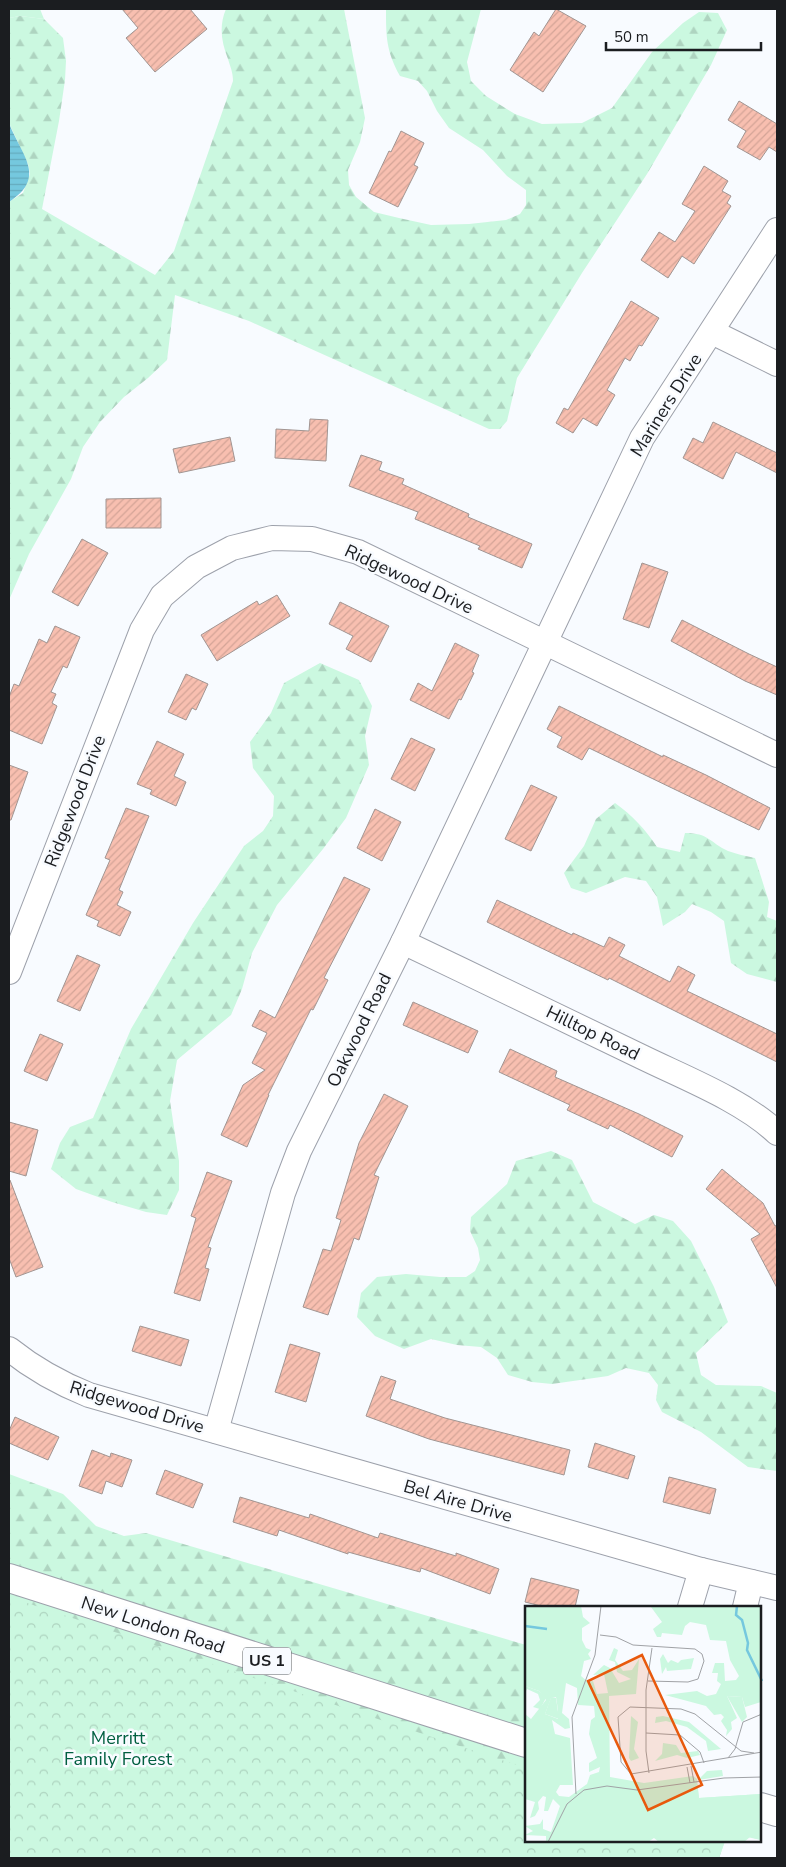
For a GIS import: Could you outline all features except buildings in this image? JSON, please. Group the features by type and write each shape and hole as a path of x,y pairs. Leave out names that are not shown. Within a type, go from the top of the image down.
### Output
{"main road":[{"name":"New London Road","path":"9,1578 525,1743"},
{"path":"761,1807 777,1812"}],"street":[{"name":"Mariners Drive","path":"545,644 642,438 777,230"},
{"path":"712,332 777,364"},
{"name":"Ridgewood Drive","path":"9,972 142,630 162,596 196,567 232,548 272,538 312,540 358,552 545,644 777,754"},
{"name":"Oakwood Road","path":"216,1432 282,1193 299,1151 403,942 545,644"},
{"name":"Hilltop Road","path":"403,942 707,1089 748,1110 766,1122 777,1133"},
{"name":"Ridgewood Drive","path":"9,1349 38,1370 80,1392 216,1432"},
{"name":"Bel Aire Drive","path":"216,1432 701,1570 777,1588"},
{"path":"690,1606 701,1570"},
{"path":"744,1606 751,1582"}],"green space":[{"path":"9,9 40,9 44,19 20,16 9,18"},
{"path":"226,9 344,9 365,118 360,142 348,170 349,185 356,197 374,212 431,225 469,224 506,220 520,214 526,205 526,190 507,176 483,150 449,128 437,111 427,91 418,81 400,76 389,51 386,9 481,9 467,62 471,81 486,96 515,114 542,124 582,123 612,108 652,52 683,23 699,12 718,13 727,30 711,65 647,174 582,273 517,378 507,421 500,429 489,429 249,321 175,295 167,360 124,397 100,422 83,447 71,479 29,554 9,600 9,202 23,193 30,174 28,164 9,123 9,18 20,16 44,19 63,38 66,61 65,80 42,209 155,275 174,251 233,81 222,34 222,21"},
{"path":"320,663 359,680 372,706 365,736 369,765 346,818 277,905 252,953 242,989 231,1015 177,1060 170,1101 179,1161 179,1190 167,1215 146,1212 76,1189 51,1169 60,1143 70,1127 93,1118 131,1029 193,923 244,846 263,831 273,816 274,796 253,768 250,742 271,713 284,683"},
{"path":"615,803 638,823 657,847 680,852 685,833 693,833 704,836 728,851 755,858 769,902 767,917 777,921 777,982 747,974 731,963 724,921 711,912 692,904 685,912 663,926 657,897 646,881 625,877 586,893 571,888 564,873 584,846 596,819"},
{"path":"551,1151 572,1160 593,1202 635,1224 654,1215 673,1221 691,1241 714,1287 728,1322 696,1353 701,1375 716,1385 761,1386 777,1393 777,1471 748,1467 701,1432 662,1412 656,1400 658,1385 649,1373 626,1368 608,1376 552,1384 532,1382 508,1375 497,1358 481,1347 457,1345 431,1339 404,1349 375,1336 357,1317 361,1293 377,1277 406,1274 466,1277 475,1271 480,1260 478,1248 470,1231 471,1217 507,1184 516,1161"},
{"name":"Merritt Family Forest","path":"9,1474 63,1494 96,1526 124,1536 146,1533 525,1645 525,1842 725,1842 719,1858 9,1858"},
{"name":"Merritt Family Forest","path":"9,1597 525,1768 525,1842 725,1842 719,1858 9,1858"}],"water":[{"path":"9,123 25,155 29,174 27,184 21,193 9,202"}]}
